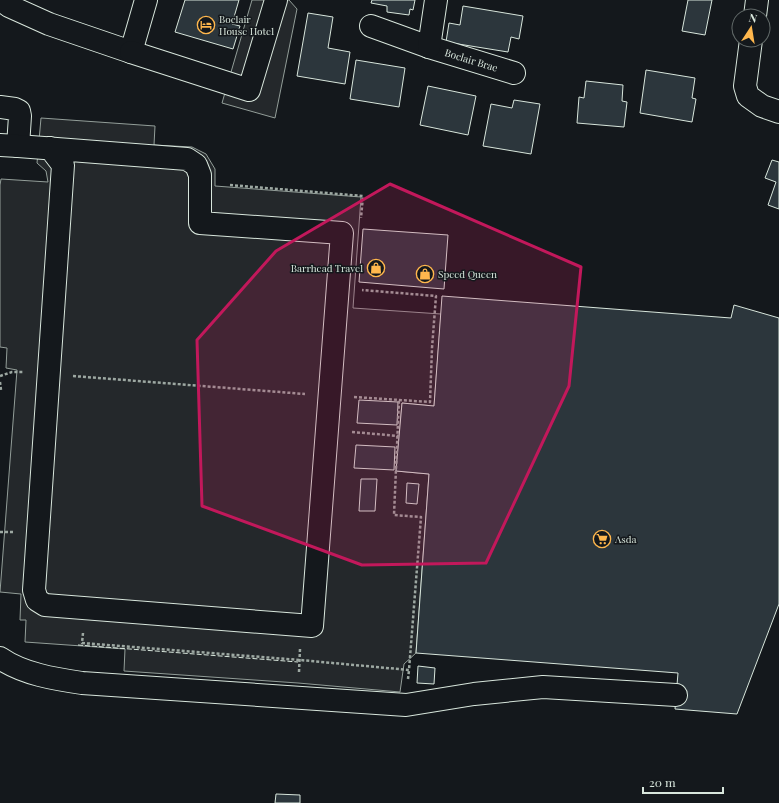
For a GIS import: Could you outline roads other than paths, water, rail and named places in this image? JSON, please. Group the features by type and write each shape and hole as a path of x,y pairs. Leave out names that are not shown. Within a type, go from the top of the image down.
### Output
{"street":[{"path":"1,0 9,6 49,24 249,90 276,0"},
{"path":"131,52 146,0"},
{"path":"429,47 436,0"},
{"name":"Boclair Brae","path":"371,26 429,47 514,73"},
{"path":"750,48 745,86 748,96 762,106 779,112"},
{"path":"0,107 19,111 20,116 9,145 50,148 187,159 196,165 200,175 200,223 342,233 312,626 45,606 37,600 34,590 63,165 50,148"},
{"path":"0,658 24,670 52,678 82,683 406,705 474,694 543,687 676,695"}],"place":[{"name":"Boclair House Hotel","path":"206,25"},
{"name":"Barrhead Travel","path":"376,268"},
{"name":"Speed Queen","path":"425,274"},
{"name":"Asda","path":"602,539"}]}
